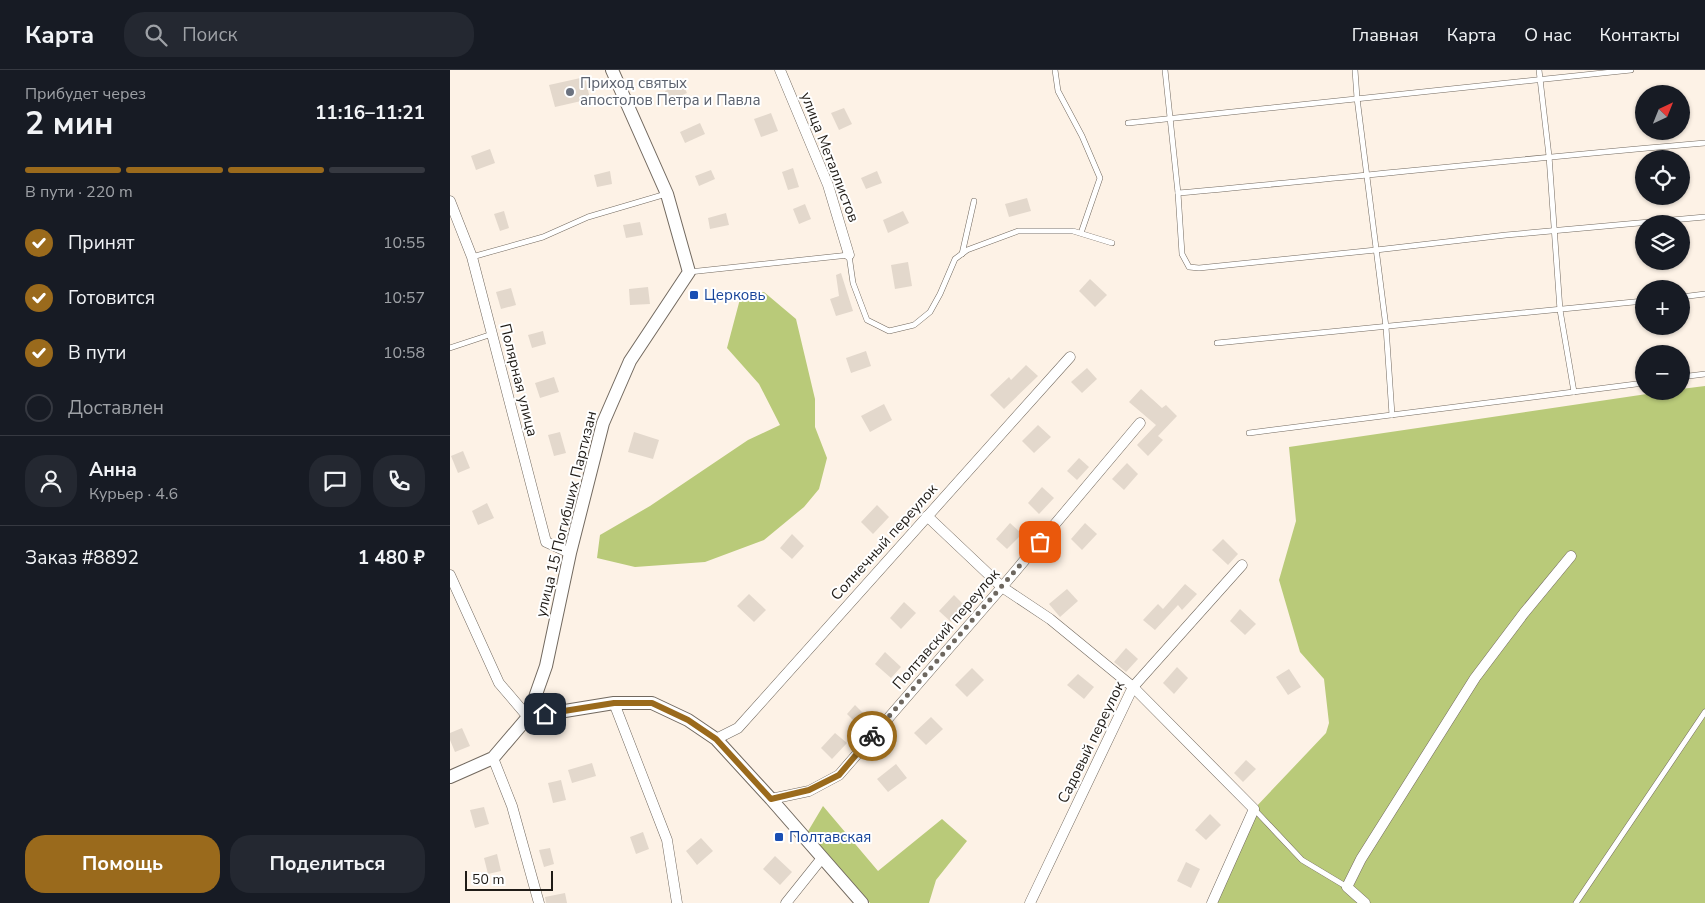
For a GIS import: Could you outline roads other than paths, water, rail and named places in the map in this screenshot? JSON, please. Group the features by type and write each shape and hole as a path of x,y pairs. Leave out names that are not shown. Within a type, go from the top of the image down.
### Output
{"street":[{"path":"612,70 667,194 689,272"},
{"name":"улица Металлистов","path":"780,70 828,185 849,255"},
{"name":"Полярная улица","path":"450,201 472,257 546,542 570,553"},
{"name":"улица 15 Погибших Партизан","path":"450,777 493,758 528,717 546,666 570,553 603,423 630,361 689,272"},
{"name":"Солнечный переулок","path":"716,739 738,728 1070,357"},
{"name":"Полтавский переулок","path":"771,799 809,790 839,775 1002,587 1140,423"},
{"path":"927,516 1002,587 1050,618 1133,687 1254,809 1212,903"},
{"path":"1365,903 1347,887 1361,859 1475,678 1524,613 1571,556"},
{"name":"Садовый переулок","path":"1030,903 1133,687 1242,565"},
{"path":"450,574 499,683 528,717 614,703 652,703 688,720 716,739 862,903"},
{"path":"614,703 667,840 677,903"},
{"path":"493,758 512,806 539,903"},
{"path":"786,903 822,858"}],"lane":[{"path":"1055,70 1058,91 1082,136 1100,178 1081,233"},
{"path":"1165,70 1178,193 1182,254 1190,267 1199,268 1506,235 1705,217"},
{"path":"1355,70 1386,327 1392,415"},
{"path":"1538,70 1549,156 1560,310 1574,392"},
{"path":"1128,123 1631,70"},
{"path":"1178,193 1367,176 1549,156 1705,143"},
{"path":"472,257 543,237 588,217 667,194"},
{"path":"962,254 974,201"},
{"path":"689,272 849,255 853,283 867,320 889,331 914,326 930,312 940,294 955,258 967,250 1018,231 1073,231 1112,243"},
{"path":"1690,296 1705,294"},
{"path":"1217,343 1635,302"},
{"path":"450,348 492,334"},
{"path":"1690,376 1705,374"},
{"path":"1249,432 1635,383"},
{"path":"1576,903 1705,712"},
{"path":"1254,809 1302,860 1347,887"}],"place":[{"name":"Приход святых апостолов Петра и Павла","path":"570,92"},
{"name":"Церковь","path":"694,295"},
{"name":"Полтавская","path":"779,837"}]}
